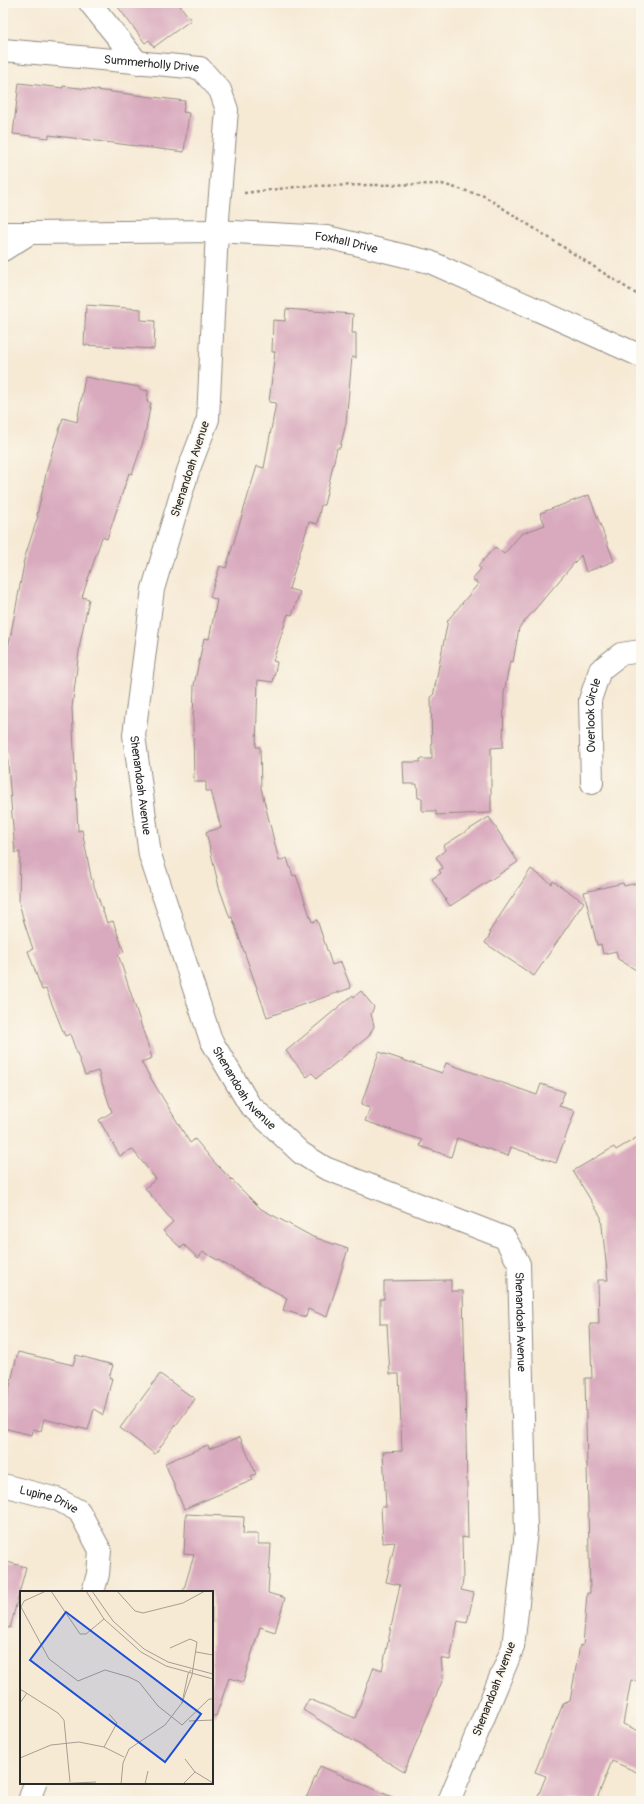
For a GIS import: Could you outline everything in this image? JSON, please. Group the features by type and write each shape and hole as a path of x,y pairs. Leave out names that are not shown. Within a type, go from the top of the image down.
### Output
{"street":[{"path":"90,3 138,63"},
{"name":"Summerholly Drive","path":"3,50 200,68 220,90 227,110 218,231"},
{"name":"Foxhall Drive","path":"3,233 218,231 327,237 430,262 641,356"},
{"name":"Shenandoah Avenue","path":"218,231 208,419 188,470 153,589 134,735 150,855 211,1040 249,1104 301,1153 325,1168 505,1238 520,1264 526,1531 513,1647 449,1801"},
{"path":"3,250 30,233"},
{"name":"Overlook Circle","path":"592,783 590,700 600,670 621,654 641,651"},
{"name":"Lupine Drive","path":"3,1485 57,1499 79,1511 100,1550 98,1574 93,1591"},
{"path":"29,1801 35,1784"}],"path":[{"path":"220,196 304,186 442,184 484,196 641,297"}],"building":[{"path":"115,3 178,3 191,20 154,47 149,40 145,43"},
{"path":"19,83 63,88 63,86 185,101 183,112 189,113 184,152 49,135 49,138 13,134"},
{"path":"86,305 141,309 141,320 155,321 154,349 84,345"},
{"path":"286,309 353,314 352,333 356,333 356,358 352,357 346,423 340,448 337,448 324,505 321,505 317,524 309,522 289,589 300,592 292,615 288,614 273,661 277,662 273,682 258,680 256,747 260,747 261,788 279,861 287,858 293,876 296,875 312,922 317,920 332,965 341,962 351,988 267,1017 232,917 230,918 219,887 206,832 221,828 211,791 206,791 206,782 194,782 194,685 204,638 209,639 217,600 210,597 220,566 226,568 257,466 264,468 276,403 269,402 275,352 272,352 273,320 285,321"},
{"path":"85,377 139,387 139,389 148,391 147,402 151,403 144,439 132,474 129,473 107,539 102,537 82,597 89,599 80,643 72,708 78,831 82,830 91,877 107,923 113,921 124,952 118,954 152,1058 141,1062 190,1143 195,1139 214,1162 261,1209 313,1237 348,1249 327,1317 308,1309 306,1317 283,1310 287,1298 203,1252 198,1258 184,1245 181,1248 163,1231 173,1222 145,1188 156,1179 132,1149 120,1156 99,1120 112,1112 98,1071 85,1075 70,1034 65,1036 46,989 42,990 28,951 33,949 19,902 20,852 15,853 7,752 3,751 3,643 9,644 23,563 38,516 48,465 63,418 77,422"},
{"path":"589,495 614,561 586,572 581,555 519,628 513,662 510,661 504,693 503,747 491,748 491,813 436,815 436,811 422,811 422,798 418,798 417,784 404,784 403,762 420,762 420,759 432,759 431,696 433,696 448,620 478,584 472,579 481,569 478,566 495,547 504,554 521,534 545,525 540,513"},
{"path":"489,817 518,862 450,906 432,879 441,873 439,870 443,868 436,857 446,850 443,846"},
{"path":"531,869 552,884 553,881 584,902 534,976 485,943 491,933 489,932"},
{"path":"623,883 624,886 637,883 641,897 641,973 618,959 616,951 603,954 601,944 597,945 584,892"},
{"path":"361,991 374,1007 371,1014 374,1026 369,1036 317,1078 312,1073 307,1077 286,1051 353,995 354,997"},
{"path":"379,1052 442,1073 446,1063 537,1095 541,1084 565,1092 559,1106 575,1111 556,1163 511,1147 508,1156 457,1138 451,1157 420,1146 422,1140 365,1121 370,1108 361,1105"},
{"path":"641,1135 641,1682 631,1680 623,1724 641,1732 641,1774 612,1761 596,1801 536,1801 546,1776 535,1772 563,1704 570,1701 580,1645 583,1646 587,1593 590,1593 585,1378 592,1378 590,1324 599,1324 598,1280 608,1280 601,1217 573,1171 614,1147 616,1150"},
{"path":"451,1280 451,1291 463,1291 468,1538 462,1537 463,1581 461,1590 474,1593 467,1623 458,1621 450,1660 441,1658 443,1679 404,1772 303,1710 309,1699 355,1718 374,1667 382,1670 400,1585 386,1582 395,1542 383,1543 381,1507 386,1507 383,1452 402,1451 399,1374 390,1374 387,1324 380,1324 380,1299 384,1299 384,1281"},
{"path":"18,1352 73,1365 76,1355 113,1365 109,1378 112,1378 103,1415 94,1409 88,1430 44,1419 41,1431 33,1429 32,1435 3,1428 3,1415"},
{"path":"160,1374 195,1399 155,1454 120,1428"},
{"path":"240,1437 256,1474 251,1476 253,1480 184,1509 165,1463 208,1445 209,1449"},
{"path":"186,1514 244,1517 243,1534 258,1534 258,1544 271,1544 268,1593 285,1598 275,1632 260,1627 243,1682 229,1678 216,1716 213,1716 213,1591 183,1591 194,1555 184,1554"},
{"path":"3,1561 26,1567 10,1628 3,1627"},
{"path":"320,1766 401,1801 305,1801"}]}
